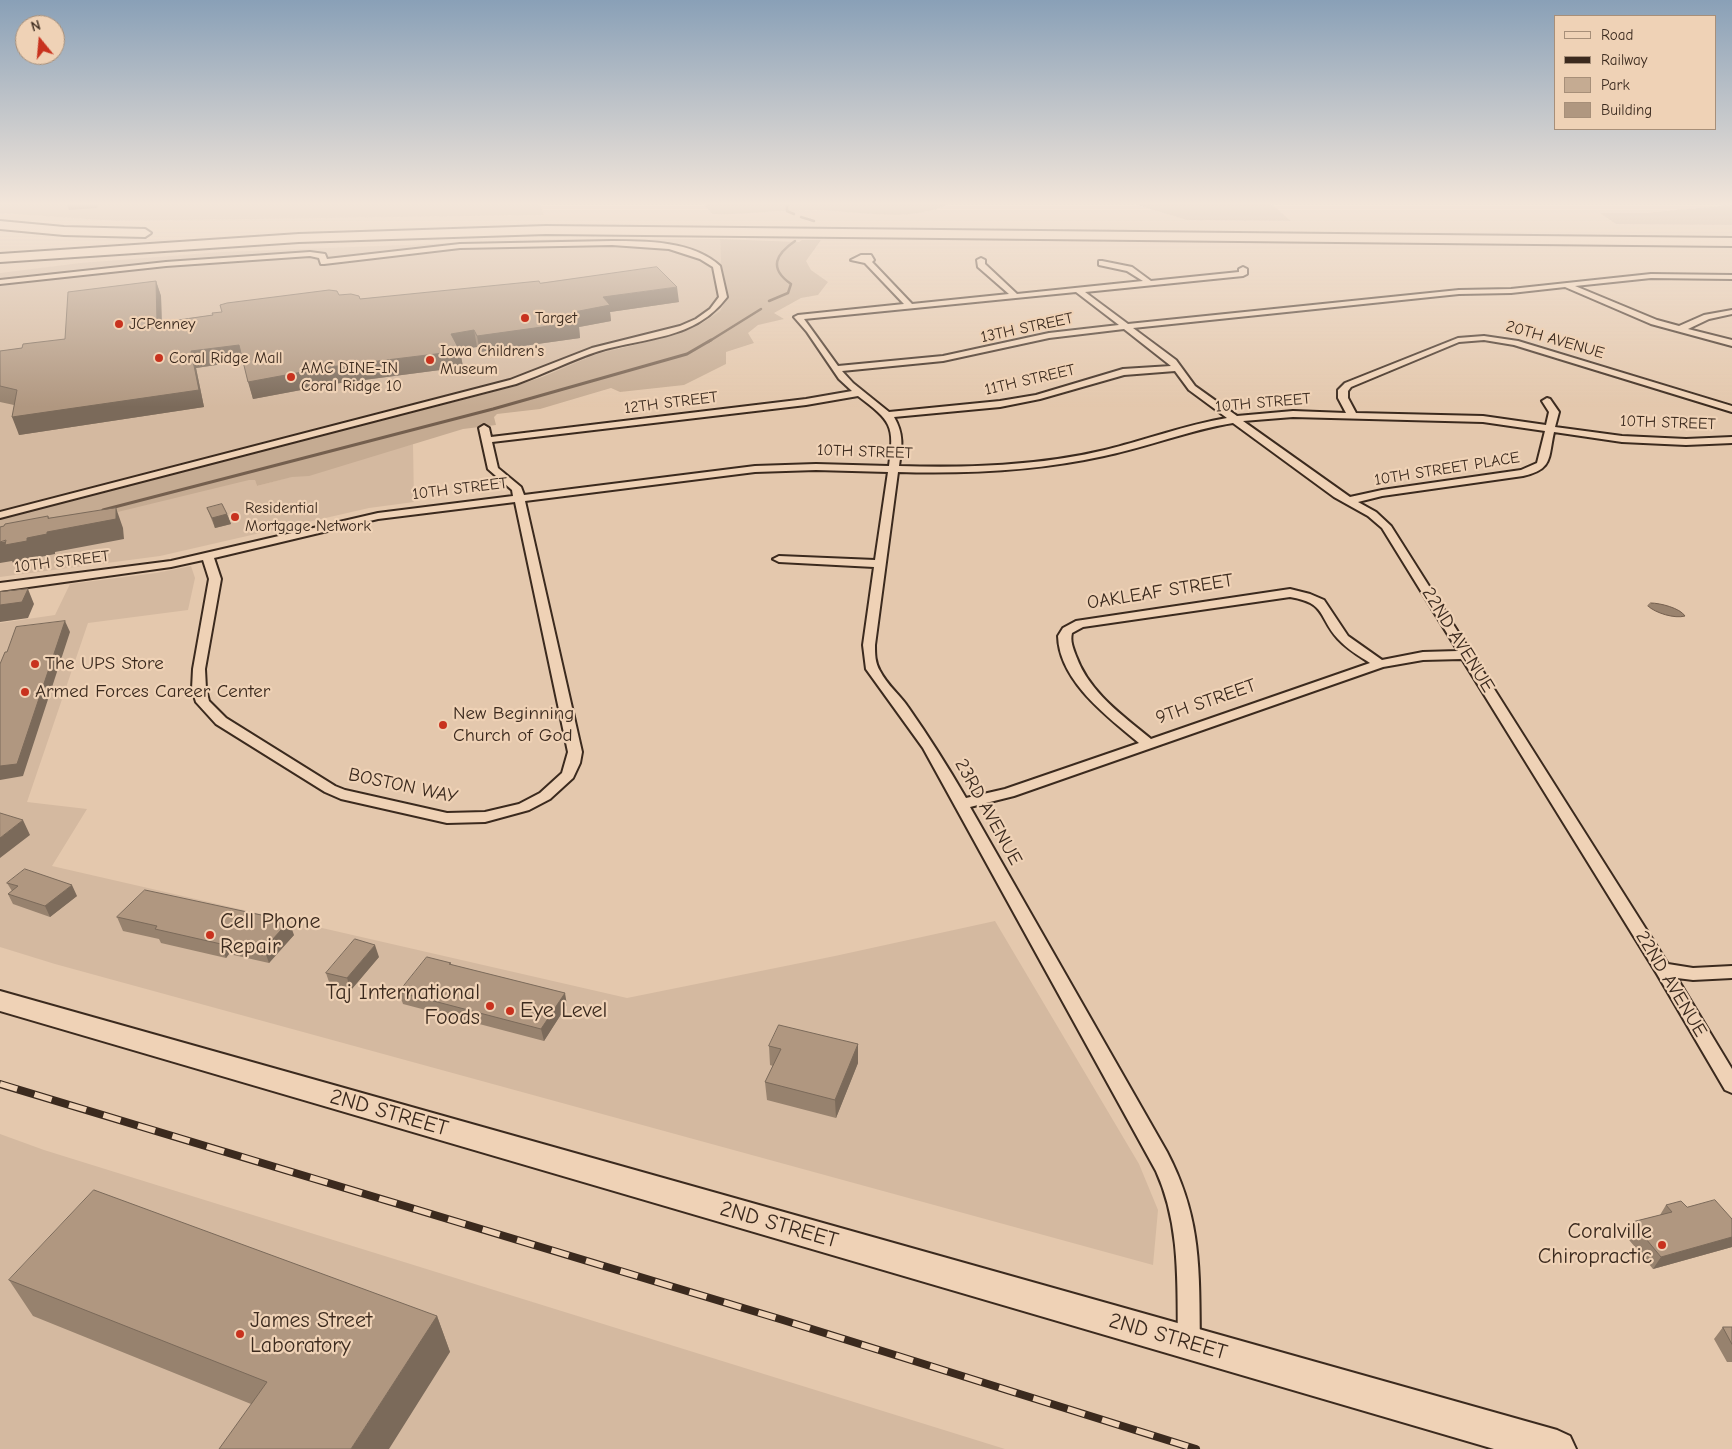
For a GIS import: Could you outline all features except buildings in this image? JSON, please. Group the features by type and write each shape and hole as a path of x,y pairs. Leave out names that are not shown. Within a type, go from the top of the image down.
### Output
{"main road":[{"name":"2ND STREET","path":"0,1001 1557,1449"}],"street":[{"path":"0,282 96,272"},
{"path":"0,515 513,382 601,348 653,336 691,324 708,315 723,297 717,272"},
{"path":"877,272 911,306 1244,274 1244,272"},
{"path":"988,272 1016,296"},
{"path":"1133,272 1150,283"},
{"name":"13TH STREET","path":"836,369 943,359 976,353 1041,336 1125,326 1459,292 1511,291 1669,275 1732,277"},
{"path":"1566,285 1642,318 1732,343"},
{"name":"22ND AVENUE","path":"1079,291 1169,359 1192,388 1348,501 1372,514 1386,526 1663,970 1732,1086"},
{"name":"23RD AVENUE","path":"911,306 798,317 836,369 859,393 888,415 897,430 898,439 870,645 869,657 872,669 910,719 961,804 1173,1184 1181,1211 1186,1240 1189,1344"},
{"path":"1680,329 1707,317 1732,312"},
{"name":"20TH AVENUE","path":"1352,415 1343,398 1343,390 1348,385 1458,340 1484,338 1524,346 1698,397 1732,410"},
{"name":"11TH STREET","path":"888,415 1000,404 1037,396 1123,372 1177,368"},
{"name":"12TH STREET","path":"486,440 806,402 859,393"},
{"name":"10TH STREET PLACE","path":"1348,501 1382,493 1531,471 1542,464 1554,412 1547,401"},
{"name":"10TH STREET","path":"0,587 150,567 356,520 520,498 755,469 816,467 979,470 1062,462 1106,453 1191,428 1235,419 1293,414 1483,419 1582,434 1646,441 1732,440"},
{"path":"484,428 493,468 517,489 520,498"},
{"name":"BOSTON WAY","path":"207,555 216,579 198,669 199,689 203,702 211,712 228,726 341,794 447,818 485,817 524,807 545,796 568,775 574,764 575,752 520,498"},
{"path":"779,559 880,564"},
{"name":"OAKLEAF STREET","path":"1149,744 1081,683 1069,660 1064,638 1066,632 1071,627 1080,624 1290,593 1305,596 1319,602 1326,608 1340,635 1380,664"},
{"name":"9TH STREET","path":"961,804 1009,793 1380,664 1422,656 1467,654"},
{"path":"1663,970 1693,974 1732,972"}],"shaded area":[{"path":"723,272 728,296 720,311 699,325 674,335 622,347 512,387 0,518 0,273"},
{"path":"413,444 414,502 369,508 160,556 0,577 0,535 93,518 254,476 257,486"},
{"path":"191,566 195,578 188,610 88,623 27,802 87,809 52,866 627,998 995,921 1139,1164 1158,1210 1153,1265 55,964 0,947 0,623 55,615 70,584 156,573"},
{"path":"1651,603 1674,608 1685,616 1676,617 1660,613 1648,606"},
{"path":"0,1134 44,1150 1005,1449 0,1449"}],"green space":[{"path":"723,272 813,272 828,282 818,295 801,298 774,313 784,319 758,325 748,333 754,343 726,352 726,364 684,385 620,392 611,388 540,409 497,414 494,417 496,425 463,429 309,476 292,477 257,486 255,480 249,480 93,518 0,535 0,518 512,387 542,377 597,354 674,335 699,325 720,311 728,296"}],"waterway":[{"path":"769,301 788,293 791,284 779,272"},
{"path":"708,342 761,309"},
{"path":"103,510 493,409 687,354 711,340"}],"railway":[{"path":"0,1084 783,1320 1196,1449"}],"place":[{"name":"Target","path":"525,318"},
{"name":"JCPenney","path":"119,324"},
{"name":"Coral Ridge Mall","path":"159,358"},
{"name":"Iowa Children's Museum","path":"430,360"},
{"name":"AMC DINE-IN Coral Ridge 10","path":"291,377"},
{"name":"Residential Mortgage Network","path":"235,517"},
{"name":"The UPS Store","path":"35,664"},
{"name":"Armed Forces Career Center","path":"25,692"},
{"name":"New Beginning Church of God","path":"443,725"},
{"name":"Cell Phone Repair","path":"210,935"},
{"name":"Taj International Foods","path":"490,1006"},
{"name":"Eye Level","path":"510,1011"},
{"name":"Coralville Chiropractic","path":"1662,1245"},
{"name":"James Street Laboratory","path":"240,1334"}]}
